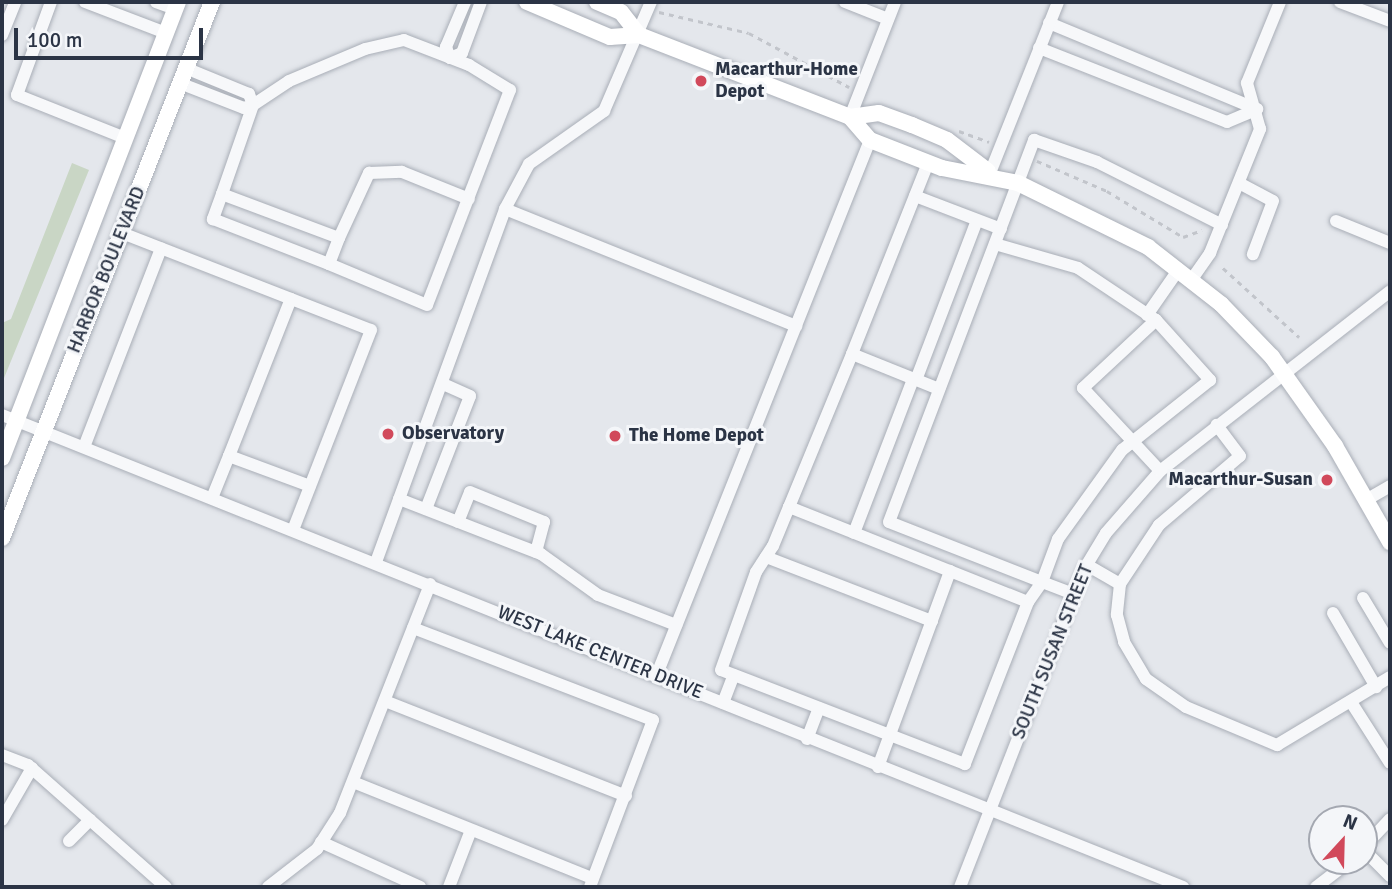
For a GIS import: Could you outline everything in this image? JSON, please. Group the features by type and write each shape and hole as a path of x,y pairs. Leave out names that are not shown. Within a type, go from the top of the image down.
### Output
{"main road":[{"name":"HARBOR BOULEVARD","path":"2,538 42,431 185,77 212,2"},
{"path":"527,2 610,37 639,35 850,117 870,140 928,163 989,173 1018,183 1119,229 1192,279 1285,374 1390,542"},
{"path":"597,2 621,12 639,35"},
{"name":"HARBOR BOULEVARD","path":"2,458 9,417 125,138 176,5"},
{"path":"850,117 879,113 912,125 947,140 989,173"}],"street":[{"path":"2,35 15,2"},
{"path":"51,2 17,95 125,138"},
{"path":"85,2 166,33"},
{"path":"156,2 176,5"},
{"path":"450,58 446,47 465,2"},
{"path":"450,58 462,53 481,2"},
{"path":"845,2 888,19"},
{"path":"850,117 895,2"},
{"path":"989,173 1058,2"},
{"path":"1192,279 1222,225 1260,129 1257,109 1247,83 1280,2"},
{"path":"1340,2 1390,21"},
{"path":"376,562 505,209 529,164 604,111 650,5"},
{"path":"1049,23 1257,109"},
{"path":"185,77 244,108 289,81 386,42 404,40 450,58 510,90 427,304 213,219 253,105"},
{"path":"1039,48 1227,122 1257,109"},
{"path":"1074,594 889,522 1018,183 1039,139 1222,225"},
{"path":"657,674 870,140"},
{"path":"928,163 721,670 965,764 1028,602 1042,582 1058,539 1130,444 1210,380 1152,317 1078,268 995,244"},
{"path":"329,264 369,173 402,172 469,199"},
{"path":"1239,183 1273,201 1253,254"},
{"path":"222,194 339,238"},
{"path":"915,196 1001,229"},
{"path":"505,209 796,326"},
{"path":"854,533 977,220"},
{"path":"1336,221 1390,243"},
{"path":"122,233 371,330 293,530"},
{"path":"84,447 162,248"},
{"path":"1160,471 1130,444 1083,388 1152,317 1179,269"},
{"name":"SOUTH SUSAN STREET","path":"960,887 1087,565 1160,471 1390,290"},
{"path":"212,498 292,299"},
{"path":"852,354 939,389"},
{"path":"426,509 470,396 443,384"},
{"name":"WEST LAKE CENTER DRIVE","path":"9,417 657,674 807,739 990,813 1183,887"},
{"path":"1217,425 1240,456 1159,524 1120,584 1117,615 1124,642 1146,679 1186,708 1277,745 1390,677"},
{"path":"229,456 310,486"},
{"path":"1366,500 1390,486"},
{"path":"458,522 470,492 544,522 536,552"},
{"path":"400,499 536,552 598,595 676,625"},
{"path":"789,507 1028,602"},
{"path":"766,557 932,621"},
{"path":"1087,565 1120,584"},
{"path":"878,768 950,571"},
{"path":"268,887 321,842 353,782 430,584"},
{"path":"1363,598 1390,643"},
{"path":"1333,613 1376,687"},
{"path":"353,782 589,882 626,796 653,720 413,628"},
{"path":"723,703 734,675"},
{"path":"385,701 626,796"},
{"path":"1351,702 1390,762"},
{"path":"807,739 819,708"},
{"path":"2,755 32,768 166,887"},
{"path":"2,820 32,768"},
{"path":"1378,832 1390,819"},
{"path":"69,841 90,820"},
{"path":"449,887 471,830"},
{"path":"321,842 420,887"},
{"path":"1378,863 1390,876"},
{"path":"1316,887 1332,875"}],"path":[{"path":"650,5 749,33 849,88"},
{"path":"1186,237 1198,234 1208,219"},
{"path":"1223,268 1299,337"}],"green space":[{"path":"72,163 89,170 2,383 2,323 11,319"}],"place":[{"name":"Macarthur-Home Depot","path":"701,81"},
{"name":"Observatory","path":"388,434"},
{"name":"The Home Depot","path":"615,436"},
{"name":"Macarthur-Susan","path":"1327,480"}]}
